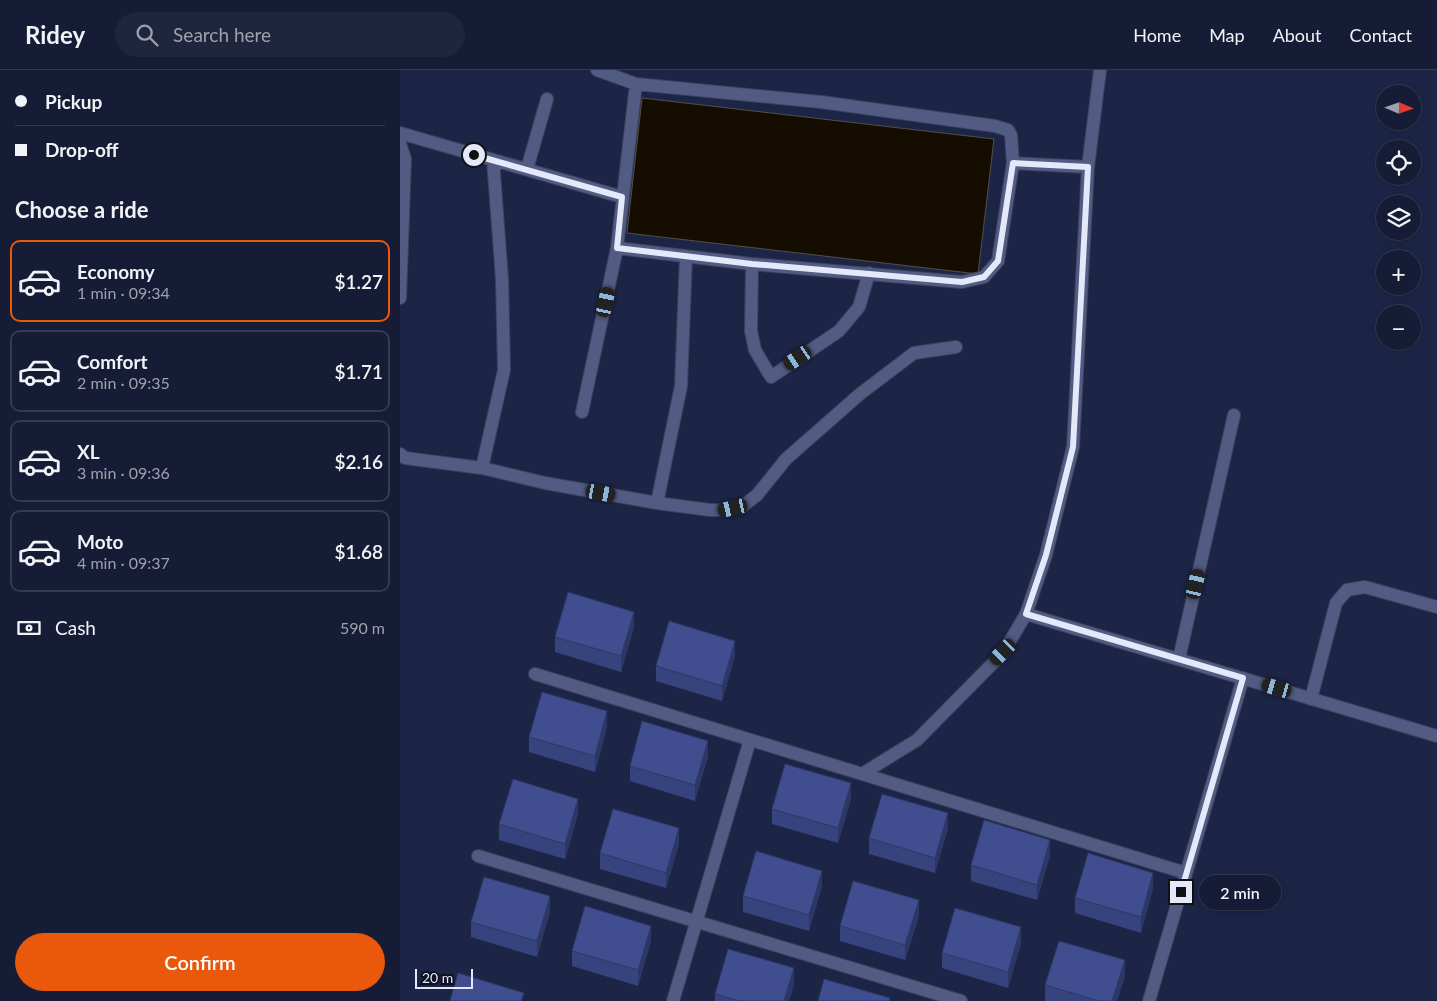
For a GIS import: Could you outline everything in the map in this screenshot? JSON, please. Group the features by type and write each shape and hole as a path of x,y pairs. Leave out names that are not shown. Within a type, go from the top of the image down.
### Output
{"street":[{"path":"597,70 636,84 821,102 995,126 1008,130 1011,135 1013,163 998,261 984,277 962,282 752,264 617,248"},
{"path":"862,774 917,740 1003,652 1026,614 1046,555 1073,447 1088,167 1100,70"},
{"path":"582,412 617,248 636,84"},
{"path":"527,169 547,99"},
{"path":"400,133 622,197"},
{"path":"400,144 405,159 400,298"},
{"path":"482,468 504,370 502,279 493,160"},
{"path":"1013,163 1088,167"},
{"path":"657,502 681,386 686,256"},
{"path":"752,264 751,331 755,350 772,376 839,331 859,307 870,273"},
{"path":"400,454 405,458 482,468 545,484 710,510 723,510 743,506 757,495 786,459 860,394 914,353 956,348"},
{"path":"1179,659 1234,416"},
{"path":"1311,698 1336,602 1347,590 1365,587 1437,607"},
{"path":"1026,614 1437,736"},
{"path":"534,674 1186,873"},
{"path":"1149,1001 1243,678"},
{"path":"673,1001 750,740"},
{"path":"478,856 961,1001"}],"shaded area":[{"path":"642,98 994,139 978,274 627,233"}],"building":[{"path":"568,592 634,612 621,656 555,637"},
{"path":"669,621 735,641 722,686 656,666"},
{"path":"542,692 607,711 595,756 529,737"},
{"path":"642,721 708,741 695,785 630,766"},
{"path":"785,764 851,783 838,828 772,809"},
{"path":"513,779 578,799 565,844 499,824"},
{"path":"882,794 948,813 935,858 869,838"},
{"path":"613,809 679,828 666,873 600,853"},
{"path":"984,820 1050,840 1037,885 971,865"},
{"path":"756,851 822,871 809,915 743,896"},
{"path":"1088,853 1153,873 1141,917 1075,898"},
{"path":"484,877 550,896 537,941 471,922"},
{"path":"853,881 919,900 905,945 840,926"},
{"path":"585,906 651,926 638,970 572,951"},
{"path":"955,908 1021,927 1008,972 942,953"},
{"path":"1059,941 1125,960 1112,1001 1099,1001 1045,985"},
{"path":"728,949 794,968 784,1001 740,1001 715,994"},
{"path":"458,973 524,993 521,1001 450,1001"},
{"path":"824,979 890,998 889,1001 818,1001"}],"route":[{"path":"474,155 622,197 617,248 752,264 962,282 984,277 998,261 1013,163 1088,167 1073,447 1046,555 1026,614 1243,678 1181,892"}]}
